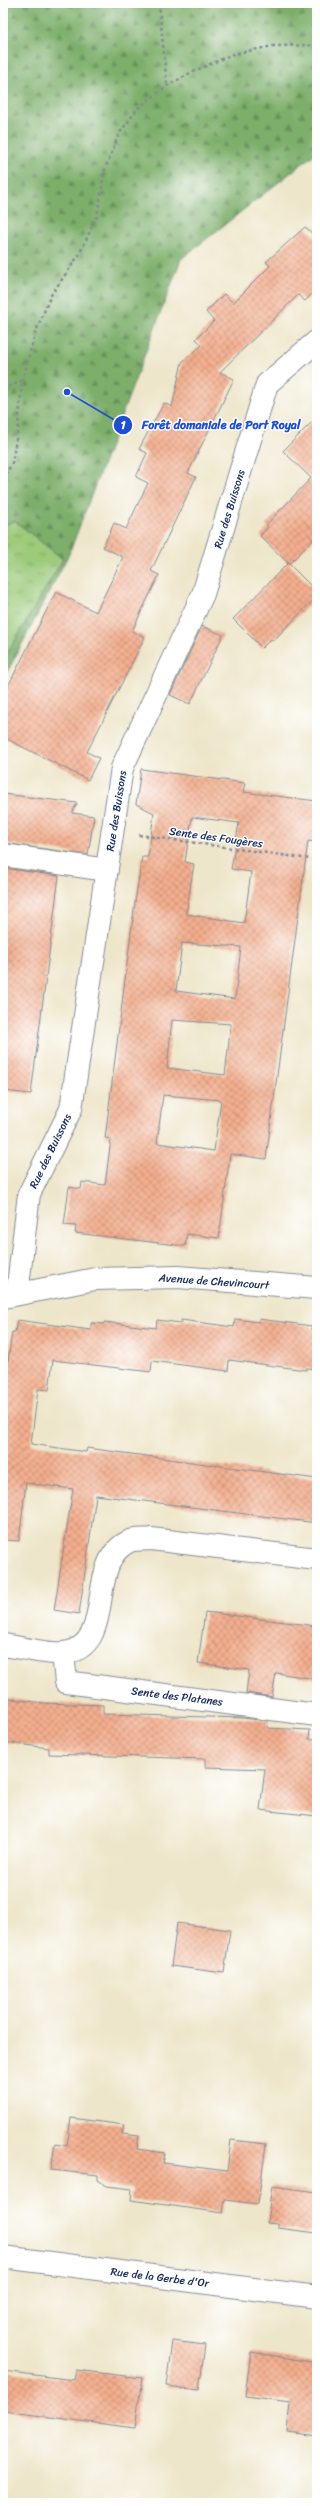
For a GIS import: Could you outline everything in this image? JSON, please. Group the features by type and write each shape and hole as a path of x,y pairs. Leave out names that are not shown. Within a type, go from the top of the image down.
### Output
{"street":[{"name":"Rue des Buissons","path":"10,1295 29,1194 71,1109 122,768 203,594 267,384 317,341"},
{"path":"3,855 107,870"},
{"name":"Avenue de Chevincourt","path":"10,1295 95,1279 178,1277 317,1286"},
{"path":"3,1645 63,1654 78,1649 91,1637 96,1625 106,1568 115,1551 130,1541 151,1539 317,1559"},
{"name":"Sente des Platanes","path":"63,1654 66,1682 317,1715"},
{"name":"Rue de la Gerbe d'Or","path":"3,2257 317,2297"}],"path":[{"path":"159,3 167,86"},
{"path":"3,480 12,463 18,428 22,381 36,331 52,295 78,255 97,216 105,169 119,134 138,108 167,86 233,54 273,46 317,45"},
{"path":"3,389 22,381"},
{"name":"Sente des Fougères","path":"113,831 317,860"}],"green space":[{"path":"3,3 317,3 317,152 181,259 69,554 3,680 3,661 63,559 15,521 3,525"},
{"path":"15,521 63,559 3,661 3,525"}],"building":[{"path":"305,227 317,238 317,289 305,301 298,295 220,372 234,379 188,473 196,477 151,571 159,575 132,631 145,637 87,752 99,758 88,780 3,737 3,696 56,592 96,612 123,557 103,547 114,523 126,529 148,483 136,477 147,453 139,449 164,403 172,407 182,362 202,345 196,339 214,321 206,312 224,294 233,303 270,266 266,262"},
{"path":"317,417 317,536 289,564 260,536 268,527 266,525 311,478 283,451"},
{"path":"288,563 317,592 317,596 273,641 271,639 262,648 233,619"},
{"path":"202,626 223,635 190,704 170,695"},
{"path":"141,769 245,783 243,792 317,801 317,842 308,841 266,1159 230,1154 219,1238 187,1234 185,1246 75,1233 76,1226 64,1225 69,1187 81,1189 82,1182 105,1185 111,1139 105,1138 134,909 142,857 148,857 154,813 136,804","holes":["192,817 239,823 231,869 251,872 244,923 186,914 194,864 185,862","182,943 241,947 235,999 176,991","172,1020 231,1024 225,1075 167,1068","163,1095 221,1100 214,1151 157,1143"]},
{"path":"3,794 77,803 72,813 94,816 88,855 3,843"},
{"path":"3,868 59,876 31,1094 3,1091"},
{"path":"235,1319 259,1322 259,1319 312,1326 311,1329 317,1330 317,1369 306,1368 306,1370 229,1360 228,1371 152,1361 151,1372 53,1360 49,1390 38,1389 31,1444 86,1452 87,1448 317,1479 317,1523 96,1495 79,1614 54,1610 73,1489 26,1483 19,1541 3,1540 3,1383 5,1383 12,1332 15,1332 17,1320 91,1330 91,1323 104,1324 104,1322 156,1328 157,1320 181,1323 181,1320 234,1327"},
{"path":"205,1612 317,1626 317,1679 276,1673 272,1697 246,1693 249,1670 198,1663"},
{"path":"3,1698 44,1703 103,1705 103,1714 243,1718 268,1721 267,1728 310,1730 309,1739 317,1739 317,1816 260,1810 265,1769 205,1767 205,1759 49,1754 49,1748 3,1742"},
{"path":"177,1923 230,1930 224,1973 171,1966"},
{"path":"71,2118 124,2125 122,2134 139,2136 137,2149 165,2153 163,2163 227,2171 231,2140 266,2144 258,2204 225,2200 223,2213 131,2200 132,2189 107,2186 98,2180 98,2175 51,2170 55,2144 67,2146"},
{"path":"272,2186 317,2192 317,2233 278,2228 278,2224 267,2223"},
{"path":"172,2341 205,2345 199,2390 166,2386"},
{"path":"251,2352 317,2363 317,2436 287,2432 290,2402 245,2396"},
{"path":"76,2370 142,2378 135,2428 3,2411 3,2371 74,2380"}],"place":[{"name":"Forêt domaniale de Port Royal","path":"67,392"}]}
